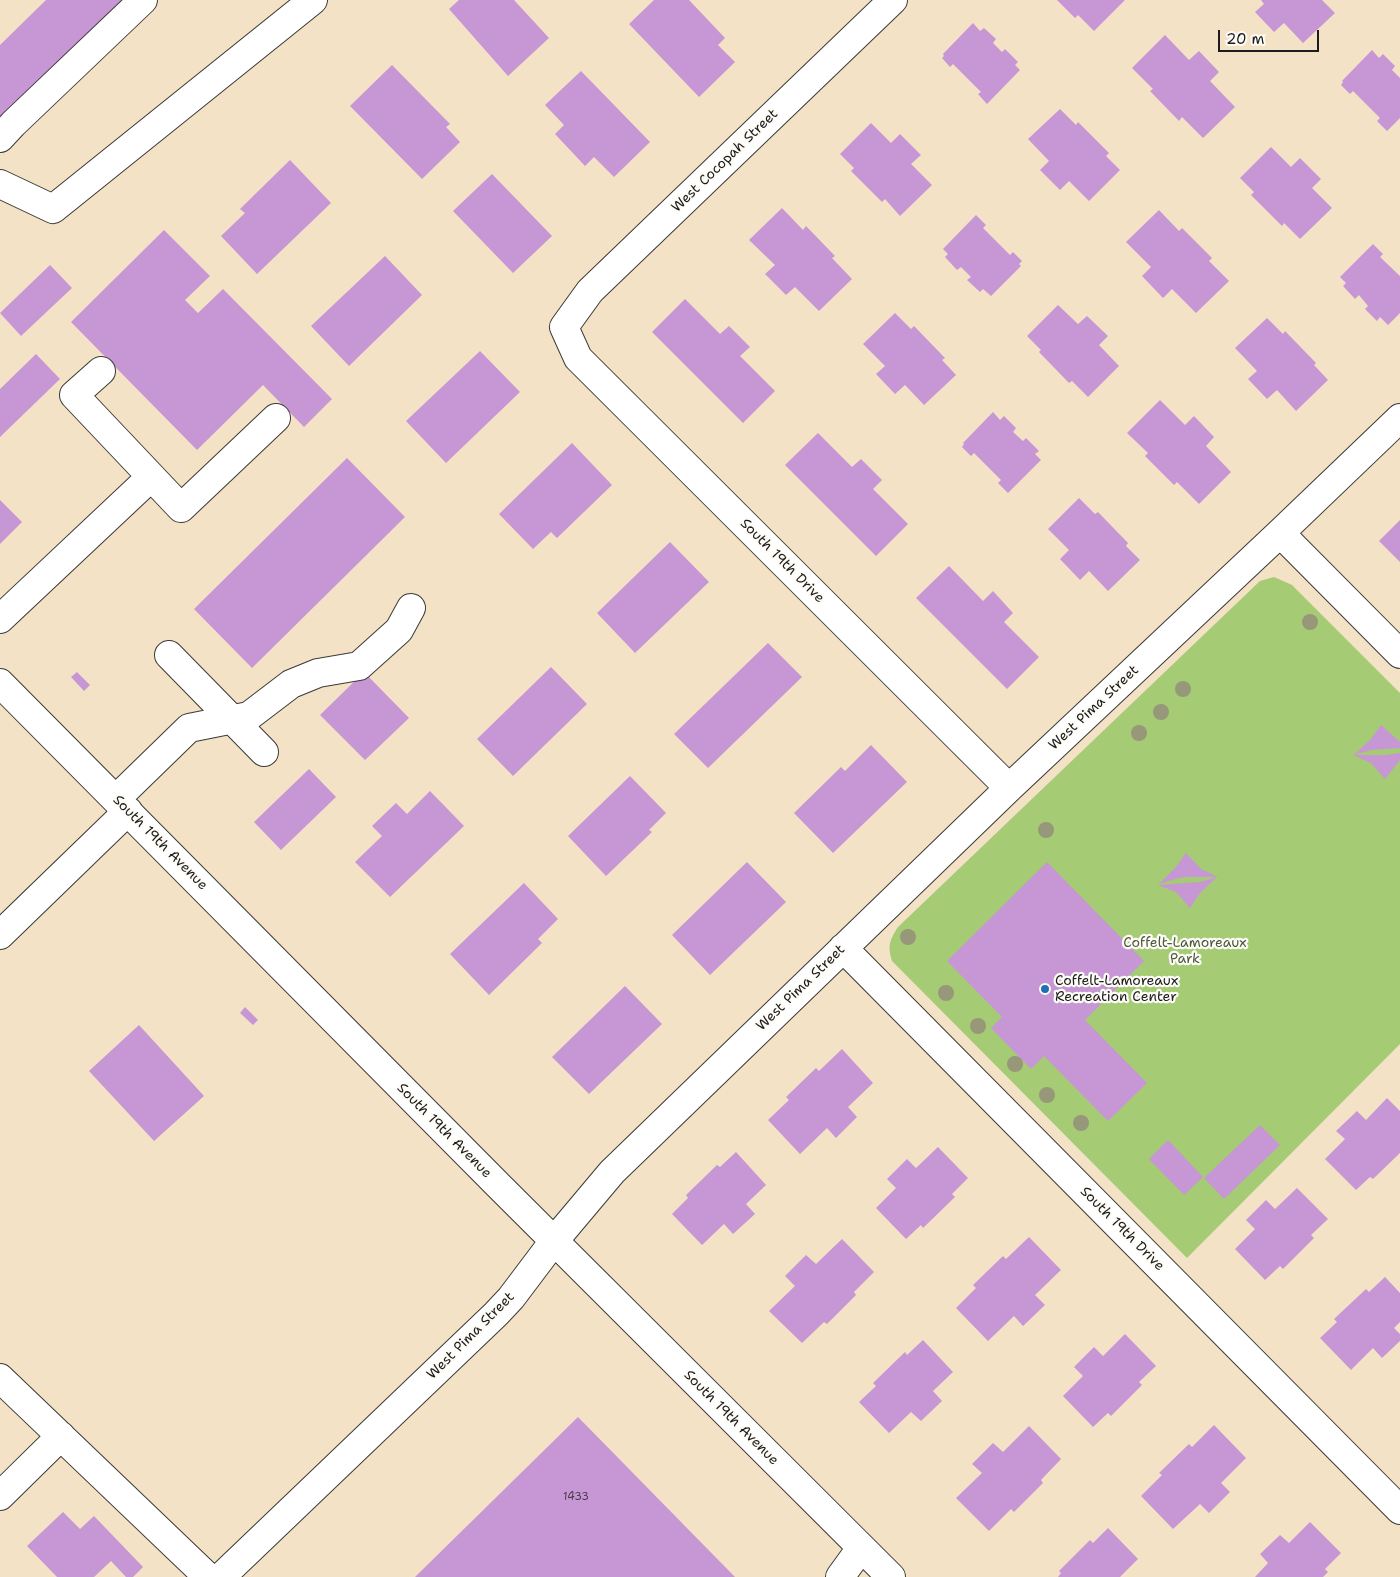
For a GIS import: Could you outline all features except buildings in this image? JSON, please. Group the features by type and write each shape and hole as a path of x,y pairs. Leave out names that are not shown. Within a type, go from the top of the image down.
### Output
{"street":[{"path":"0,138 12,124 143,0"},
{"path":"0,184 53,209 313,0"},
{"name":"West Cocopah Street","path":"564,327 590,291 893,0"},
{"name":"South 19th Drive","path":"564,327 578,358 1009,788"},
{"path":"101,371 74,395 180,508 276,418"},
{"name":"West Pima Street","path":"221,1577 496,1314 612,1172 1009,788 1280,534 1400,418"},
{"path":"0,619 151,477"},
{"path":"1280,534 1400,654"},
{"path":"0,935 122,805 189,728 249,716 291,684 318,673 359,666 399,630 412,608"},
{"path":"168,655 264,752"},
{"name":"South 19th Avenue","path":"0,683 554,1241 891,1577"},
{"name":"South 19th Drive","path":"843,948 1400,1510"},
{"path":"0,1378 208,1577"},
{"path":"0,1496 61,1436"},
{"path":"840,1577 862,1548"}],"green space":[{"name":"Coffelt-Lamoreaux Park","path":"1274,577 1292,585 1400,693 1400,1044 1187,1258 892,961 890,951 891,939 898,927 1260,581"}],"place":[{"name":"Coffelt-Lamoreaux Recreation Center","path":"1045,989"}]}
